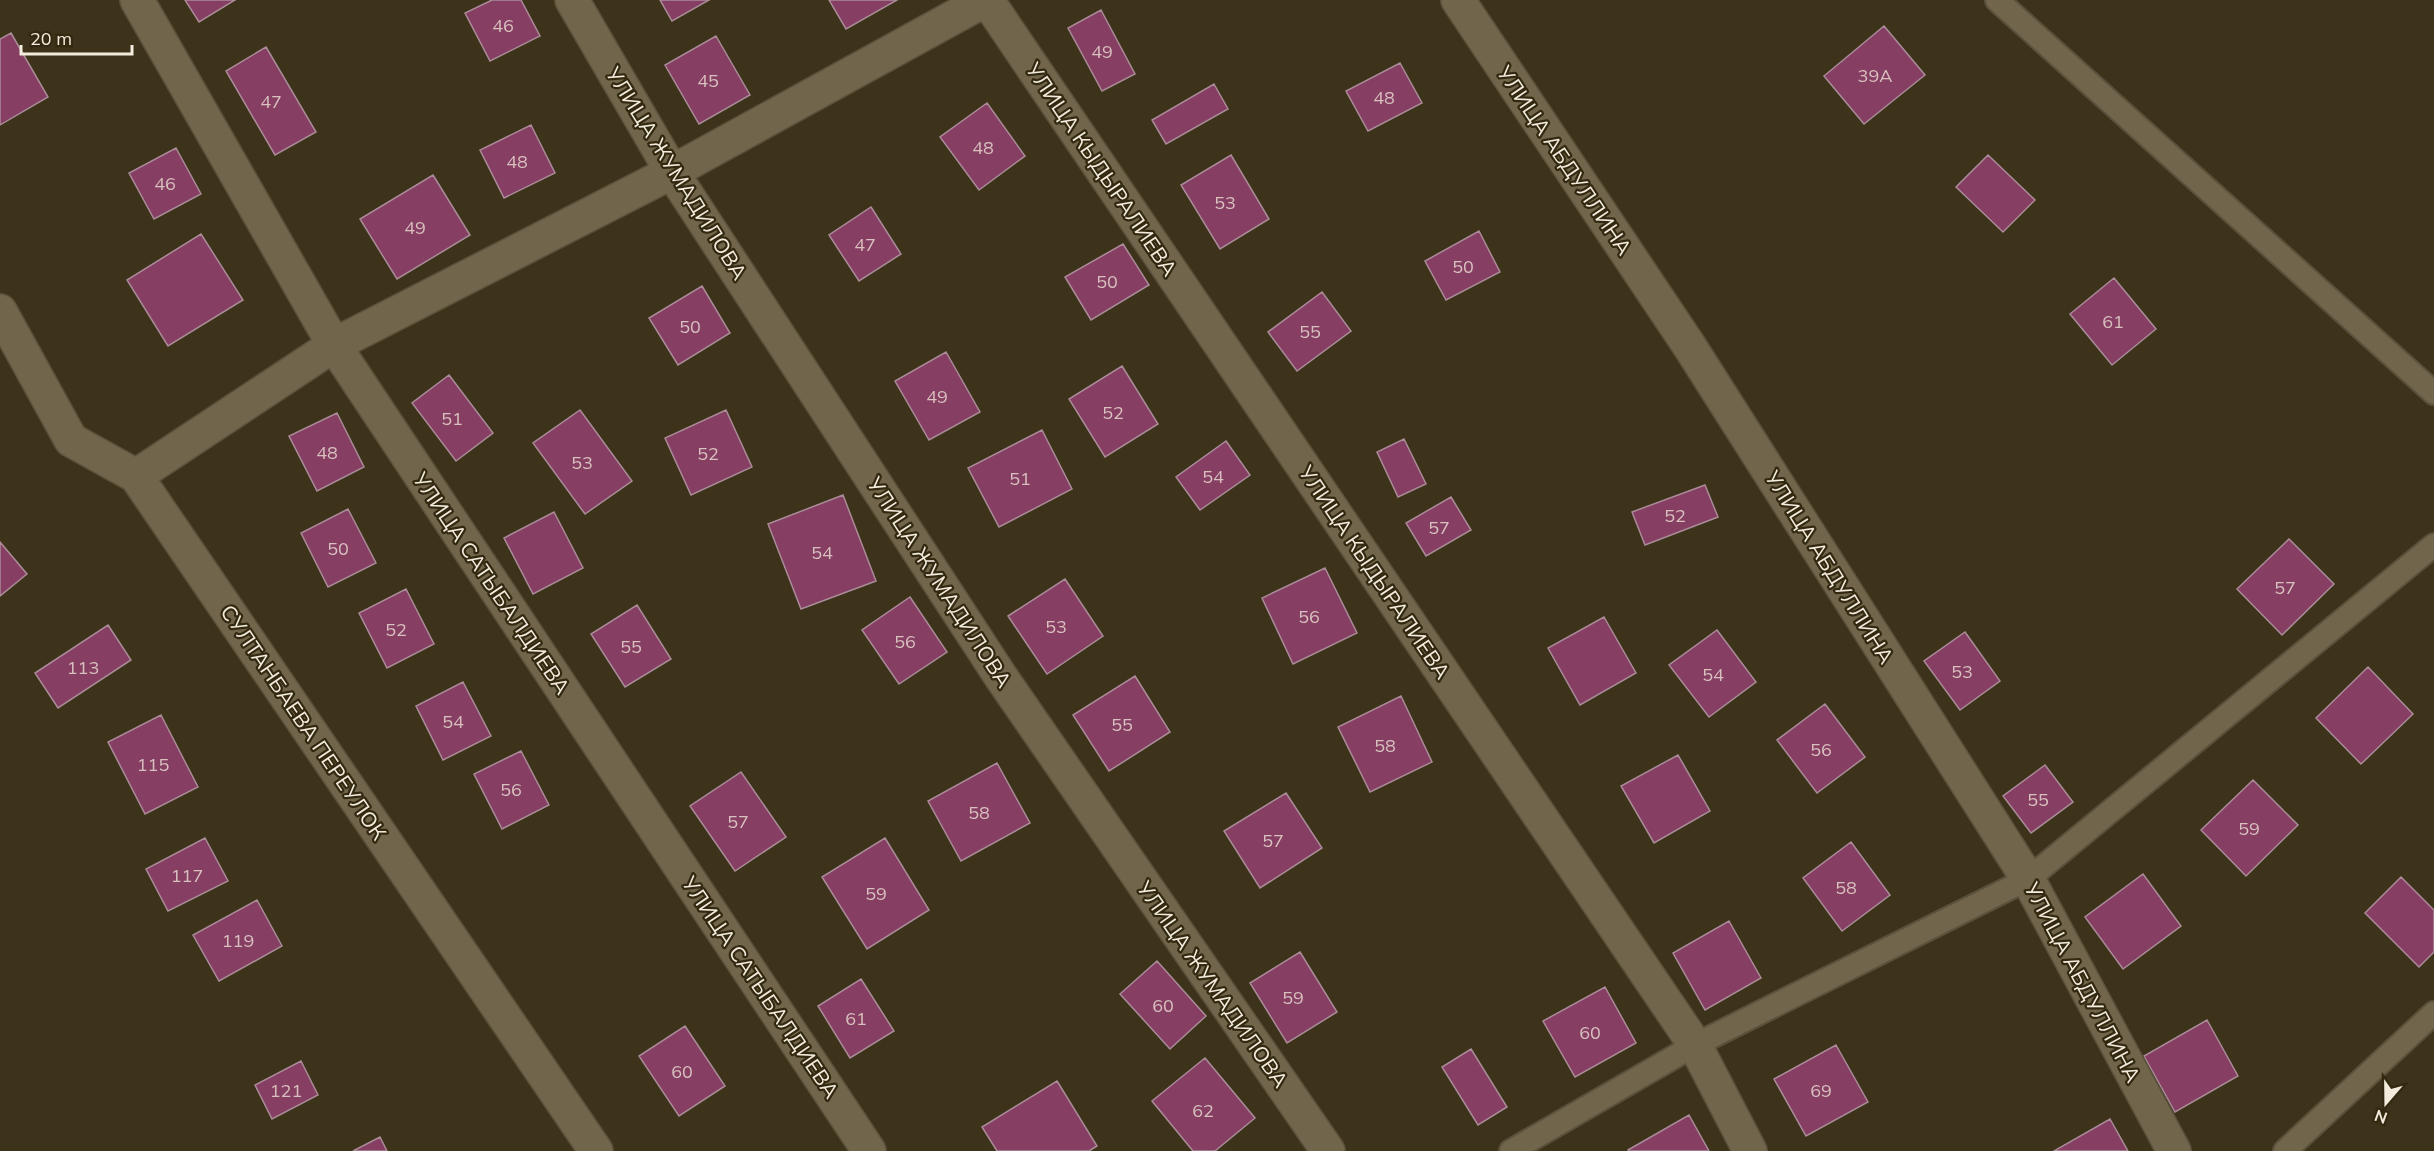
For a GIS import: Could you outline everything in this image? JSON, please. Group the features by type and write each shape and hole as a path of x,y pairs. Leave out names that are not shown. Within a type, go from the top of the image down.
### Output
{"street":[{"name":"УЛИЦА САТЫБАЛДИЕВА","path":"137,0 334,345 869,1151"},
{"name":"УЛИЦА ЖУМАДИЛОВА","path":"572,0 672,172 1001,677 1328,1151"},
{"path":"136,476 334,345 672,172 986,0"},
{"name":"УЛИЦА КЫДЫРАЛИЕВА","path":"986,0 1695,1045 1750,1151"},
{"name":"УЛИЦА АБДУЛЛИНА","path":"1458,0 1690,347 2028,879 2174,1151"},
{"name":"СУЛТАНБАЕВА ПЕРЕУЛОК","path":"0,311 71,440 136,476 596,1151"}],"lane":[{"path":"1998,0 2434,393"},
{"path":"1511,1151 1695,1045 2028,879 2434,545"},
{"path":"2285,1151 2434,1013"}],"building":[{"path":"185,0 235,0 199,22"},
{"path":"492,0 521,0 540,36 490,61 465,13"},
{"path":"660,0 709,0 672,21"},
{"path":"829,0 897,0 846,29"},
{"path":"1101,10 1135,74 1102,91 1068,28"},
{"path":"1884,26 1925,75 1864,124 1824,76"},
{"path":"11,33 48,97 0,125 0,39"},
{"path":"716,36 750,95 699,124 665,65"},
{"path":"266,47 316,132 275,155 226,71"},
{"path":"1400,63 1422,103 1368,131 1346,91"},
{"path":"1214,84 1228,109 1166,144 1152,120"},
{"path":"987,103 1025,156 979,190 940,137"},
{"path":"531,125 555,173 504,198 480,150"},
{"path":"176,148 201,194 154,219 129,173"},
{"path":"1231,155 1269,219 1220,249 1181,185"},
{"path":"1988,155 2035,200 2003,232 1956,187"},
{"path":"433,175 470,235 397,279 360,219"},
{"path":"871,207 901,254 859,281 829,235"},
{"path":"1479,231 1500,272 1446,300 1425,261"},
{"path":"201,234 243,300 168,346 127,280"},
{"path":"1123,244 1149,285 1091,320 1065,277"},
{"path":"2114,278 2156,329 2112,365 2070,314"},
{"path":"702,286 730,333 678,365 649,318"},
{"path":"1322,292 1351,331 1297,371 1268,332"},
{"path":"946,352 980,412 929,440 895,381"},
{"path":"1122,366 1158,424 1105,457 1069,399"},
{"path":"449,375 493,433 456,461 412,403"},
{"path":"580,410 632,481 585,514 533,443"},
{"path":"726,410 752,467 691,495 665,438"},
{"path":"337,413 364,467 317,491 289,436"},
{"path":"1042,430 1072,489 999,527 968,468"},
{"path":"1404,439 1426,484 1398,497 1377,452"},
{"path":"1226,441 1250,475 1200,510 1176,477"},
{"path":"1705,485 1718,517 1645,545 1632,512"},
{"path":"843,495 876,581 801,609 768,524"},
{"path":"1451,497 1471,530 1426,556 1406,523"},
{"path":"348,509 376,563 328,587 301,533"},
{"path":"554,512 583,568 533,594 504,538"},
{"path":"2289,539 2334,584 2282,635 2237,589"},
{"path":"0,542 27,574 0,596"},
{"path":"1325,568 1357,633 1293,664 1262,598"},
{"path":"1065,579 1103,636 1047,674 1008,616"},
{"path":"406,589 434,644 387,668 359,613"},
{"path":"910,597 947,652 899,684 862,630"},
{"path":"637,605 671,659 625,687 591,634"},
{"path":"1604,617 1636,673 1580,705 1548,648"},
{"path":"108,625 131,660 58,708 35,673"},
{"path":"1717,630 1756,682 1709,717 1669,665"},
{"path":"1965,632 2000,681 1960,710 1924,661"},
{"path":"2368,667 2413,714 2361,764 2316,718"},
{"path":"1135,676 1170,732 1109,771 1073,715"},
{"path":"463,682 491,736 443,760 416,706"},
{"path":"1401,696 1432,762 1370,792 1338,727"},
{"path":"1825,704 1865,757 1817,793 1777,740"},
{"path":"161,715 198,787 145,814 108,742"},
{"path":"521,751 549,805 502,829 474,774"},
{"path":"1678,755 1710,811 1654,843 1621,786"},
{"path":"997,763 1030,823 961,861 928,801"},
{"path":"2045,765 2073,802 2031,833 2003,796"},
{"path":"741,772 786,837 735,871 690,806"},
{"path":"2253,780 2298,825 2246,876 2201,830"},
{"path":"1286,793 1322,848 1260,888 1224,831"},
{"path":"205,838 228,881 168,911 146,869"},
{"path":"885,838 929,910 867,949 822,877"},
{"path":"1851,842 1890,895 1842,931 1803,878"},
{"path":"2143,874 2181,926 2123,969 2085,917"},
{"path":"2401,877 2434,910 2434,952 2419,967 2365,913"},
{"path":"257,900 282,946 219,981 193,935"},
{"path":"1729,921 1761,978 1705,1010 1673,953"},
{"path":"1300,952 1337,1012 1287,1043 1250,983"},
{"path":"1157,961 1206,1016 1170,1049 1120,994"},
{"path":"861,979 894,1031 850,1058 818,1006"},
{"path":"1605,987 1636,1043 1575,1077 1543,1021"},
{"path":"2207,1020 2238,1076 2175,1112 2144,1056"},
{"path":"685,1026 725,1086 679,1116 639,1056"},
{"path":"1836,1045 1868,1102 1806,1136 1774,1079"},
{"path":"1471,1049 1507,1107 1478,1125 1442,1067"},
{"path":"1205,1058 1255,1118 1215,1151 1193,1151 1152,1101"},
{"path":"301,1061 318,1095 272,1119 255,1085"},
{"path":"1057,1081 1097,1146 1089,1151 997,1151 982,1127"},
{"path":"1689,1115 1709,1151 1628,1150"},
{"path":"2110,1119 2128,1151 2054,1151"},
{"path":"380,1137 387,1151 353,1151"}]}
